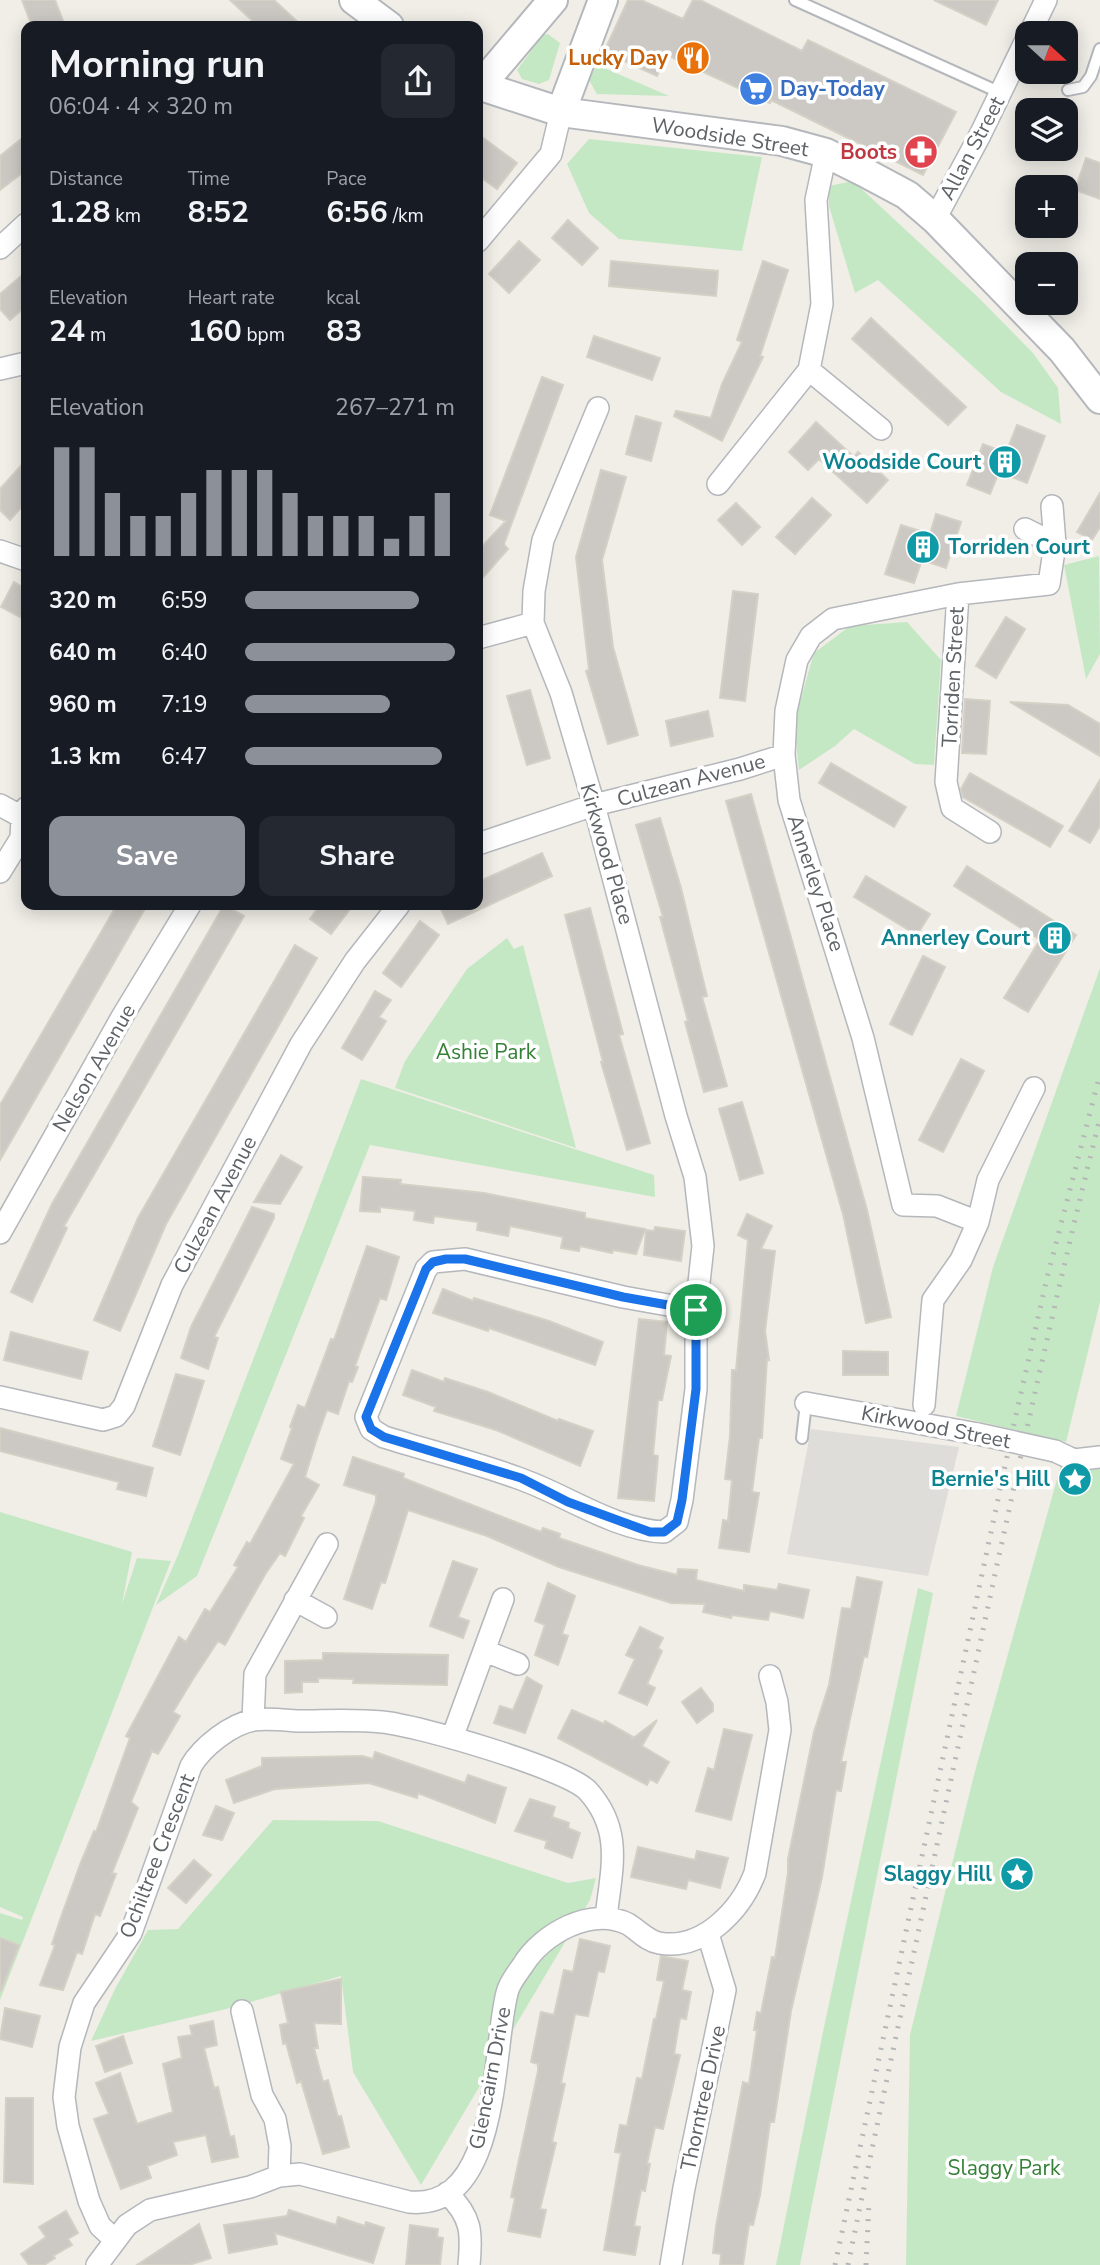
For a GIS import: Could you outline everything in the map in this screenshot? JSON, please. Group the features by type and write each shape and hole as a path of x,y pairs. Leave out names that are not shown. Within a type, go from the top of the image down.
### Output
{"street":[{"path":"354,0 382,21"},
{"path":"483,80 553,0"},
{"path":"483,235 551,154 561,112 603,0"},
{"path":"1035,21 1045,0"},
{"name":"Allan Street","path":"935,219 1015,63"},
{"name":"Woodside Street","path":"483,88 561,112 782,141 826,153 907,195 935,219 1062,350 1100,398"},
{"path":"718,484 809,370 822,304 816,200 826,153"},
{"path":"0,248 21,229"},
{"path":"0,369 21,364"},
{"path":"809,370 881,429"},
{"name":"Kirkwood Place","path":"598,408 543,540 534,591 533,624 561,693 594,805 676,1116 695,1177 703,1246 696,1310 696,1389 677,1522 664,1532 650,1532 568,1502 521,1478 384,1437 371,1429 366,1417 426,1269 433,1262 465,1259 623,1297 696,1310"},
{"path":"1052,506 1055,544"},
{"path":"1025,529 1055,544"},
{"name":"Torriden Street","path":"990,832 952,808 946,782 958,594 1049,584 1055,544"},
{"path":"0,551 21,558"},
{"name":"Annerley Place","path":"958,594 833,619 811,636 797,660 786,711 784,755 789,800 863,1038 903,1205 937,1206 978,1222"},
{"path":"483,637 533,624"},
{"name":"Culzean Avenue","path":"483,842 594,805 740,769 784,755"},
{"path":"0,805 21,811"},
{"path":"0,872 21,838"},
{"name":"Nelson Avenue","path":"0,1233 122,1017 187,910"},
{"name":"Culzean Avenue","path":"0,1397 103,1420 117,1416 124,1406 172,1285 301,1044 355,961 395,910"},
{"path":"924,1405 933,1300 961,1260 978,1222 988,1180 1034,1088"},
{"name":"Kirkwood Street","path":"806,1403 978,1434 1055,1451 1074,1460 1100,1457"},
{"path":"253,1720 255,1674 327,1544"},
{"path":"452,1738 503,1599"},
{"path":"295,1600 326,1617"},
{"path":"485,1651 517,1664"},
{"path":"606,1918 626,1924 657,1943 672,1944 708,1934 739,1903 755,1873 780,1730 777,1702 770,1676"},
{"name":"Ochiltree Crescent","path":"114,2239 100,2226 89,2201 68,2126 64,2097 73,2036 84,2003 131,1933 191,1766 206,1746 253,1720 383,1722 452,1738 568,1776 587,1789 607,1819 612,1835 614,1851 606,1918"},
{"name":"Glencairn Drive","path":"447,2193 474,2163 483,2139 507,1990 527,1958 545,1940 574,1923 606,1918"},
{"name":"Thorntree Drive","path":"671,2265 725,1990 708,1934"},
{"path":"242,2011 262,2095 275,2119 280,2146 279,2176"},
{"path":"97,2265 127,2225 150,2210 250,2187 279,2176 300,2174 409,2202 424,2203 447,2193 456,2202 471,2230 469,2265"}],"lane":[{"path":"795,0 1001,93"},
{"path":"1068,90 1083,87 1091,76 1100,49"},
{"name":"Kirkwood Street","path":"802,1438 806,1403"}],"shaded area":[{"path":"811,1429 959,1447 928,1576 787,1554"}],"green space":[{"path":"548,34 560,43 549,80 539,84 522,79 517,70 543,35"},
{"path":"596,66 669,96 597,94 589,80"},
{"path":"589,139 762,157 742,251 619,239 589,213 567,164"},
{"path":"853,181 980,299 1033,353 1058,388 1061,424 1001,392 878,280 855,293 829,206 829,186"},
{"path":"1099,556 1100,654 1086,679 1064,565"},
{"path":"907,622 941,660 934,765 915,764 854,729 835,746 799,770 794,722 814,653 850,626"},
{"name":"Ashie Park","path":"507,938 514,949 523,945 576,1148 395,1088 405,1061 467,969"},
{"path":"1100,968 1100,1302 1066,1442 956,1416 993,1267"},
{"path":"361,1079 654,1175 655,1197 370,1145 197,1576 156,1605 178,1555"},
{"name":"Slaggy Park","path":"1100,1458 1100,2265 906,2265 910,2035 974,1775 1061,1465"},
{"path":"0,1512 132,1552 122,1604 137,1558 171,1561 0,2000 0,1913 22,1920 23,1917 0,1907"},
{"path":"918,1588 933,1593 800,2265 776,2265 824,2027"},
{"path":"273,1820 378,1821 568,1883 596,1878 590,1900 421,2185 353,2072 341,1976 226,2009 91,2041 115,1989 148,1930 178,1929"}],"building":[{"path":"22,0 55,0 63,21 30,21"},
{"path":"230,0 274,0 297,21 253,21"},
{"path":"628,0 641,0 683,19 693,0 700,0 802,51 808,40 956,112 923,175 771,100 770,103 667,55 657,76 604,52"},
{"path":"934,0 998,0 986,25"},
{"path":"483,138 517,163 497,189 483,179"},
{"path":"21,139 21,174 0,190 0,156"},
{"path":"1086,158 1100,163 1100,199 1078,191 1078,181"},
{"path":"568,220 598,248 582,265 552,238"},
{"path":"519,241 540,260 509,293 489,274"},
{"path":"611,261 718,271 716,296 609,286"},
{"path":"763,261 788,270 760,356 763,357 722,441 674,416 676,411 711,418 722,384 742,342 737,340"},
{"path":"21,276 21,310 10,320 0,309 0,294"},
{"path":"871,318 966,407 948,425 852,339"},
{"path":"594,336 660,358 652,380 587,357"},
{"path":"542,377 563,385 504,544 508,549 483,577 483,546 506,521 490,515"},
{"path":"636,416 661,423 651,461 626,454"},
{"path":"816,422 854,457 858,452 888,480 867,503 819,459 808,470 789,452"},
{"name":"Woodside Court","path":"1017,425 1045,436 1027,483 999,472 990,494 967,485 983,444 1006,453"},
{"path":"21,466 21,508 10,520 0,510 0,489"},
{"path":"601,470 626,477 602,560 613,647 638,735 608,744 586,671 589,670 576,557"},
{"path":"1100,493 1100,527 1092,540 1077,532"},
{"path":"812,498 831,515 795,554 776,537"},
{"path":"736,503 760,527 742,545 718,520"},
{"name":"Torriden Court","path":"936,514 961,522 946,568 922,560 914,583 885,574 901,525 930,534"},
{"path":"14,582 21,586 21,617 1,607"},
{"path":"733,591 758,594 745,701 720,698"},
{"path":"1006,617 1025,629 996,678 976,666"},
{"path":"530,690 550,758 527,765 507,696"},
{"path":"965,699 990,701 986,754 962,753"},
{"path":"1010,702 1068,705 1100,724 1100,756"},
{"path":"708,711 713,736 671,746 666,721"},
{"path":"831,763 906,807 894,827 819,783"},
{"path":"970,773 1063,826 1050,847 963,797 961,789"},
{"path":"1100,780 1100,826 1090,843 1069,831"},
{"path":"751,794 867,1210 891,1317 866,1323 843,1214 726,801"},
{"path":"660,818 681,888 707,996 702,997 727,1086 704,1092 660,917 663,917 636,825"},
{"path":"542,853 552,876 483,908 483,880"},
{"name":"Annerley Court","path":"967,866 1076,935 1028,1012 1004,998 1040,940 954,886"},
{"path":"866,876 930,914 917,935 854,897"},
{"path":"590,908 623,1034 619,1035 650,1143 627,1150 601,1062 565,915"},
{"path":"114,910 144,910 0,1160 0,1105"},
{"path":"221,910 233,910 244,916 64,1226 67,1228 32,1302 11,1292 52,1204"},
{"path":"316,910 349,910 331,934 310,919"},
{"path":"441,910 478,910 448,924"},
{"path":"420,921 439,935 401,987 383,973"},
{"path":"295,945 317,958 166,1224 120,1331 94,1320 138,1218"},
{"path":"923,956 945,967 912,1035 890,1024"},
{"path":"375,991 391,1000 379,1017 386,1021 362,1060 342,1048"},
{"path":"961,1059 984,1071 943,1152 919,1140"},
{"path":"742,1102 763,1173 740,1180 719,1109"},
{"path":"281,1155 302,1167 280,1204 254,1202"},
{"path":"363,1177 484,1193 585,1213 585,1218 645,1229 636,1254 613,1250 612,1253 580,1246 579,1251 561,1248 563,1237 510,1226 508,1236 477,1230 478,1222 434,1216 433,1223 414,1220 415,1211 380,1207 380,1212 360,1211"},
{"path":"252,1207 274,1214 274,1218 214,1337 218,1338 208,1369 181,1358 191,1327"},
{"path":"747,1214 772,1226 761,1249 775,1251 765,1331 769,1360 767,1359 762,1438 759,1438 752,1492 759,1493 749,1552 719,1548 723,1520 728,1521 732,1480 725,1479 730,1436 732,1370 736,1370 748,1240 738,1235"},
{"path":"655,1227 685,1231 681,1261 644,1255 646,1230 654,1231"},
{"path":"367,1246 399,1257 386,1300 380,1298 355,1366 358,1367 352,1382 349,1381 338,1414 327,1410 317,1438 305,1477 319,1485 301,1516 304,1518 285,1556 280,1553 266,1573 225,1645 218,1641 173,1712 180,1716 158,1754 152,1751 131,1802 138,1808 112,1873 116,1874 100,1916 95,1914 82,1954 77,1952 63,1990 40,1985 81,1862 94,1831 96,1832 130,1738 126,1736 179,1637 186,1642 205,1609 210,1612 238,1567 234,1565 247,1542 250,1544 294,1464 281,1459 292,1428 290,1427 298,1405 305,1408 331,1339 334,1340"},
{"path":"443,1289 473,1301 474,1298 549,1321 603,1342 595,1365 489,1328 488,1331 433,1313"},
{"path":"639,1319 667,1322 664,1355 671,1356 662,1400 658,1400 653,1455 658,1456 654,1501 618,1498"},
{"path":"11,1332 88,1352 81,1379 4,1360"},
{"path":"843,1351 888,1352 888,1375 843,1375"},
{"path":"412,1370 444,1382 445,1378 488,1392 558,1421 559,1419 593,1431 580,1466 496,1430 434,1411 436,1407 403,1395"},
{"path":"176,1374 204,1381 180,1455 153,1446"},
{"path":"0,1428 153,1468 146,1496 117,1489 119,1482 0,1451"},
{"path":"353,1457 404,1474 403,1478 541,1532 543,1528 560,1534 559,1538 638,1565 677,1575 678,1569 697,1570 696,1580 744,1591 744,1585 777,1590 779,1584 809,1590 803,1618 770,1611 768,1620 732,1615 731,1618 703,1612 705,1604 671,1603 559,1567 487,1536 408,1510 385,1583 381,1582 372,1609 344,1599 376,1501 376,1495 344,1485"},
{"path":"453,1561 477,1569 458,1617 469,1621 463,1638 430,1626"},
{"path":"857,1577 882,1582 841,1762 846,1762 841,1791 836,1790 822,1877 791,2011 774,2122 770,2122 760,2195 753,2225 749,2224 743,2265 720,2265 721,2254 713,2253 716,2226 743,2082 749,2084 757,2012 761,2013 772,1957 775,1958 788,1859 814,1732 829,1685 842,1608 851,1609"},
{"path":"548,1583 575,1596 562,1634 568,1636 558,1665 535,1655 545,1625 535,1621"},
{"path":"640,1627 663,1638 658,1648 662,1651 647,1684 655,1688 647,1705 619,1693 635,1659 626,1655"},
{"path":"323,1653 448,1655 447,1685 353,1683 354,1679 318,1678 318,1682 302,1682 302,1692 285,1693 285,1661 323,1660"},
{"path":"527,1677 542,1686 525,1733 494,1723 500,1706 513,1710"},
{"path":"701,1688 713,1704 713,1711 697,1723 682,1702"},
{"path":"572,1710 604,1724 605,1721 633,1737 632,1739 657,1720 642,1746 669,1762 657,1783 650,1779 647,1785 558,1738"},
{"path":"724,1729 752,1735 731,1820 696,1811 708,1768 714,1770"},
{"path":"375,1752 465,1783 468,1775 506,1788 495,1823 418,1793 417,1798 369,1783 275,1789 234,1803 226,1780 262,1766 262,1758 362,1756 373,1759"},
{"path":"530,1799 555,1807 552,1817 569,1823 568,1828 580,1833 572,1858 545,1848 547,1841 515,1831"},
{"path":"216,1806 234,1813 222,1840 203,1835"},
{"path":"638,1847 695,1860 697,1851 728,1858 720,1888 688,1880 686,1889 631,1877"},
{"path":"194,1860 211,1875 186,1903 168,1888"},
{"path":"0,1938 19,1945 1,1991 0,1991"},
{"path":"580,1939 610,1946 604,1972 598,1971 588,2016 575,2014 561,2083 565,2084 552,2142 556,2143 540,2209 546,2210 540,2237 508,2231 515,2198 511,2197 538,2071 538,2064 531,2062 541,2012 554,2015 564,1970 573,1972"},
{"path":"661,1956 688,1961 682,1990 691,1992 686,2019 680,2018 674,2054 680,2055 663,2129 655,2127 647,2164 650,2164 645,2191 641,2190 634,2226 640,2227 635,2255 604,2250 621,2153 615,2152 620,2125 627,2126 637,2078 642,2079 664,1981 657,1980"},
{"path":"341,1979 341,2024 314,2023 318,2048 314,2048 323,2082 328,2080 349,2147 323,2154 301,2081 297,2083 286,2043 283,2044 280,2025 288,2023 281,1992"},
{"path":"5,2008 40,2016 32,2047 0,2039"},
{"path":"213,2021 217,2045 204,2048 214,2088 218,2087 230,2137 234,2136 238,2157 212,2162 206,2135 173,2142 177,2155 147,2166 151,2178 121,2189 94,2119 109,2114 96,2083 120,2073 137,2124 173,2112 163,2064 182,2058 178,2037 192,2035 190,2026"},
{"path":"123,2036 132,2063 105,2072 96,2046"},
{"path":"6,2098 33,2098 33,2184 4,2182"},
{"path":"289,2210 336,2225 338,2217 365,2226 366,2222 384,2228 373,2263 275,2233 277,2244 229,2253 224,2225 287,2216"},
{"path":"66,2211 78,2233 68,2239 72,2245 44,2265 29,2265 21,2254 46,2237 39,2227"},
{"path":"199,2224 211,2258 189,2265 137,2265"},
{"path":"410,2225 438,2229 437,2237 443,2238 440,2265 406,2265"}],"railway":[{"path":"835,2265 1014,1424 1047,1278 1100,1074"},
{"path":"848,2265 1018,1471 1100,1118"},
{"path":"866,2265 869,2202"}],"place":[{"name":"Lucky Day","path":"693,58"},
{"name":"Day-Today","path":"756,89"},
{"name":"Boots","path":"921,152"},
{"name":"Woodside Court","path":"1005,462"},
{"name":"Torriden Court","path":"923,547"},
{"name":"Annerley Court","path":"1055,938"},
{"name":"Bernie's Hill","path":"1075,1479"},
{"name":"Slaggy Hill","path":"1017,1874"}],"route":[{"path":"465,1259 623,1297 696,1310 696,1389 682,1500 677,1522 672,1529 664,1532 650,1532 568,1502 521,1478 384,1437 371,1429 366,1417 426,1269 433,1262 465,1259"}]}
